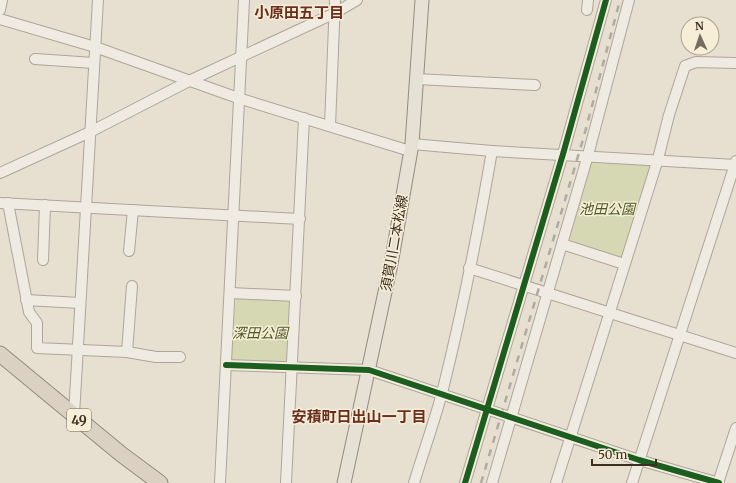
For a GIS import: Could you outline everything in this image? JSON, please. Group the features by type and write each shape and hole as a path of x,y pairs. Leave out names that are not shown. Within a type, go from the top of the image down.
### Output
{"highway":[{"name":"49","path":"0,354 160,483"}],"main road":[{"name":"須賀川二本松線","path":"344,483 391,264 411,147 422,0"}],"street":[{"path":"0,10 2,0"},
{"path":"74,415 98,0"},
{"path":"220,483 231,293 238,98 244,0"},
{"path":"330,126 335,0"},
{"path":"0,174 90,132 190,80 335,13 357,0"},
{"path":"465,483 525,285 606,0"},
{"path":"492,483 588,155 629,0"},
{"path":"0,19 95,47 238,98 330,126 411,147 736,163 632,483"},
{"path":"35,59 94,62"},
{"path":"556,483 658,159 669,116 685,66 696,62 736,63"},
{"path":"416,79 535,85"},
{"path":"286,483 304,118"},
{"path":"414,483 441,394 478,234 492,151"},
{"path":"180,356 156,357 127,352 37,348 37,324 29,312 4,203 300,219"},
{"path":"43,260 45,205"},
{"path":"130,251 133,210"},
{"path":"562,244 624,264"},
{"path":"469,268 736,354"},
{"path":"127,352 132,286"},
{"path":"231,293 296,296"},
{"path":"26,300 80,303"},
{"path":"226,365 369,370 639,460 718,483 736,428"}],"green space":[{"name":"池田公園","path":"591,163 651,165 622,258 566,243"},
{"name":"深田公園","path":"236,298 290,300 286,362 229,361"}],"railway":[{"path":"481,483 584,136 620,0"}],"cycle path":[{"path":"465,483 563,154 606,0"},
{"path":"226,365 369,370 639,460 719,483"}],"district":[{"name":"小原田五丁目","path":"299,13"},
{"name":"安積町日出山一丁目","path":"359,417"}]}
